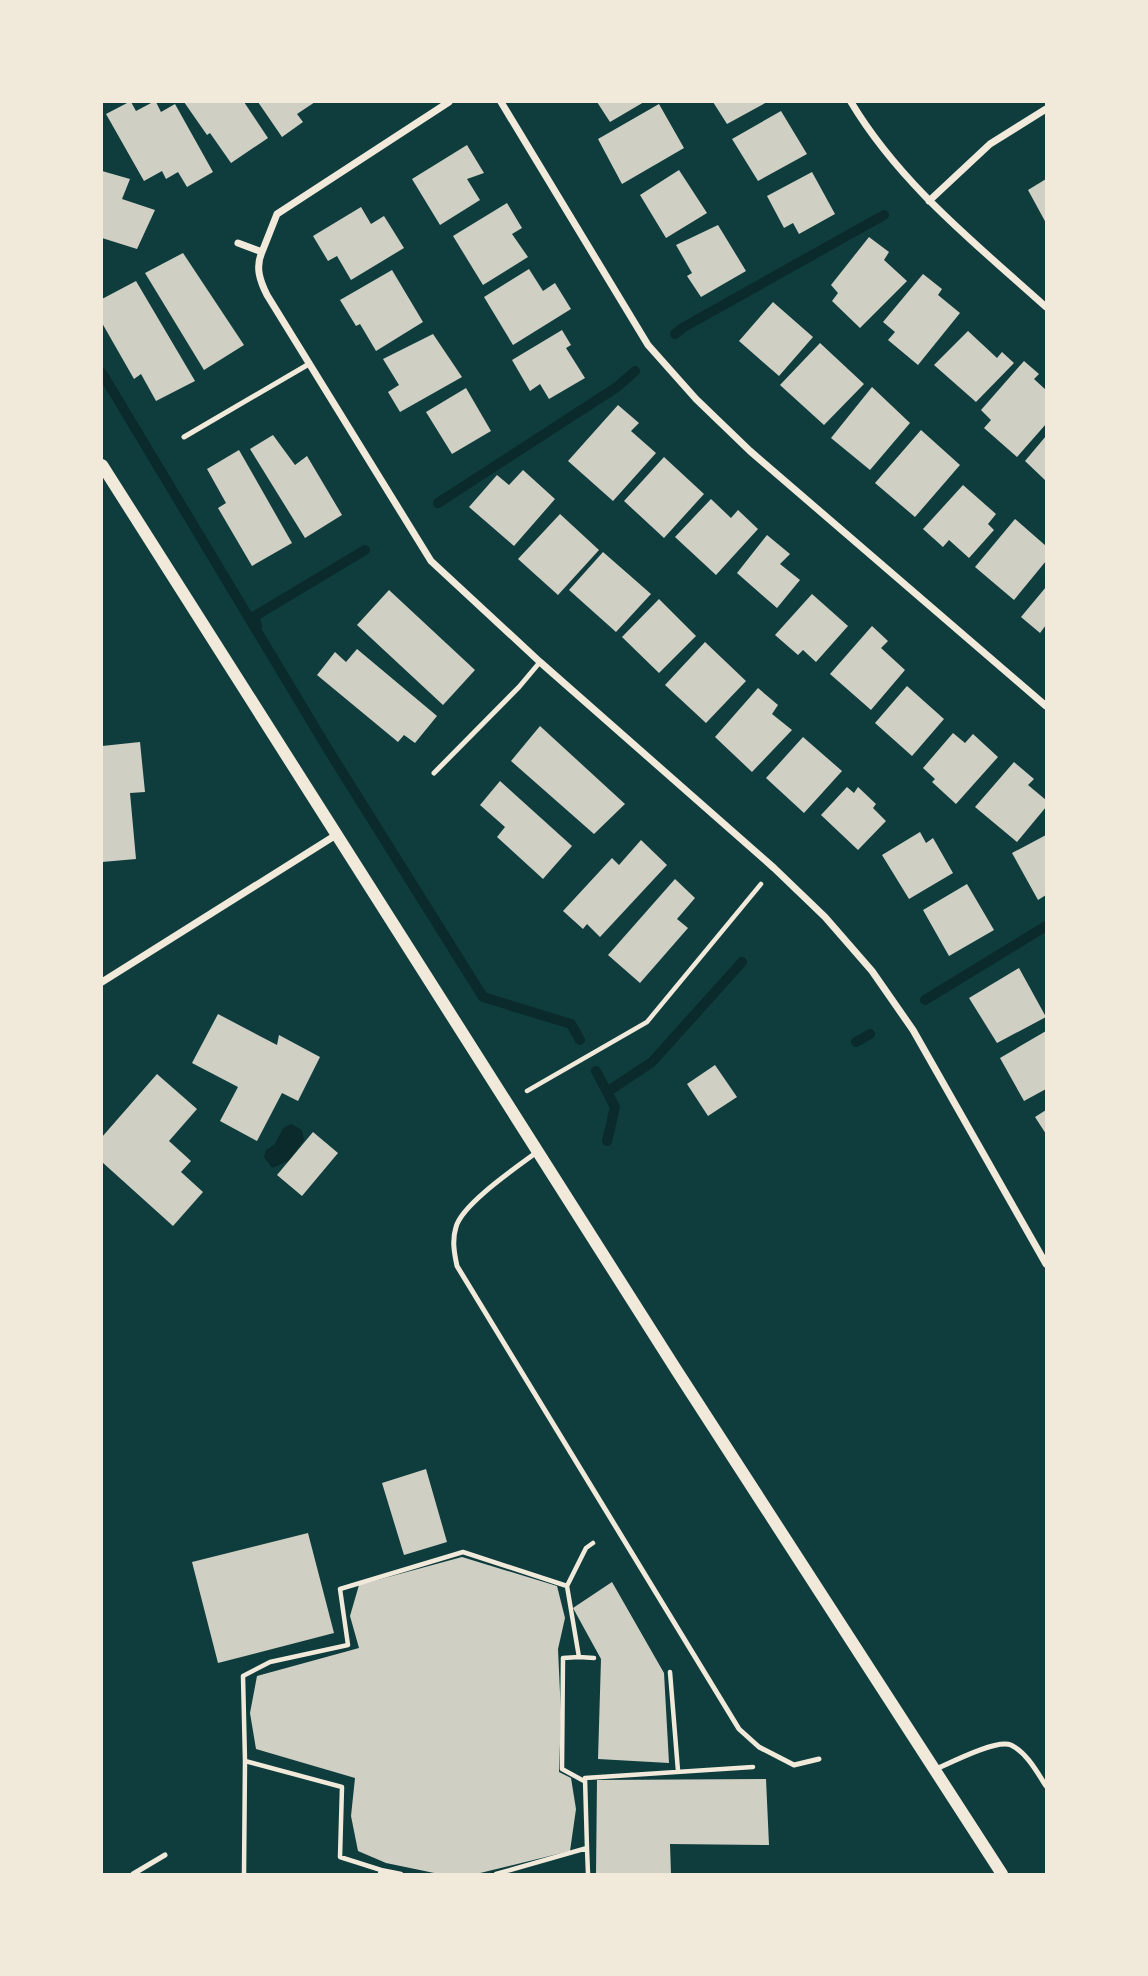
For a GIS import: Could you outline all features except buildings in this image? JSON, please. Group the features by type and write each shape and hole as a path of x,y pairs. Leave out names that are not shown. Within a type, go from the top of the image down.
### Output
{"street":[{"path":"449,102 277,214 258,260 260,281 431,561 540,662 774,868 825,917 872,971 913,1030 1046,1264"},
{"path":"501,102 648,345 696,398 750,451 1046,706"},
{"path":"851,102 887,153 929,201 1046,307"},
{"path":"929,201 990,144 1046,109"},
{"path":"238,243 262,251"},
{"path":"102,465 537,1152 1002,1874"},
{"path":"102,982 336,835"}],"lane":[{"path":"184,437 309,364"},
{"path":"434,773 540,662"},
{"path":"537,1152 481,1194 456,1224 453,1244 457,1266 739,1729 759,1747 794,1765 819,1759"},
{"path":"934,1769 996,1745 1010,1745 1028,1759 1046,1786"},
{"path":"133,1874 165,1855"}],"path":[{"path":"527,1091 647,1022 774,868"},
{"path":"579,1657 568,1586 586,1548 593,1543"},
{"path":"244,1874 243,1676 270,1662 348,1645 340,1589 463,1552 568,1586"},
{"path":"584,1781 562,1769 563,1658 594,1658"},
{"path":"670,1672 678,1771"},
{"path":"245,1761 342,1787 340,1857 381,1872 401,1874"},
{"path":"588,1874 584,1778 754,1767"},
{"path":"496,1874 587,1848"}],"water":[{"path":"291,1124 302,1130 304,1140 289,1161 272,1168 264,1157 266,1150 274,1145 284,1127"}],"waterway":[{"path":"675,334 884,215"},
{"path":"438,503 617,387 635,371"},
{"path":"102,373 329,751 483,997 571,1024 580,1040"},
{"path":"257,627 255,616 365,550"},
{"path":"925,1000 1046,926"},
{"path":"607,1092 652,1062 742,962"},
{"path":"856,1042 870,1034"},
{"path":"596,1071 615,1107 607,1141"}]}
